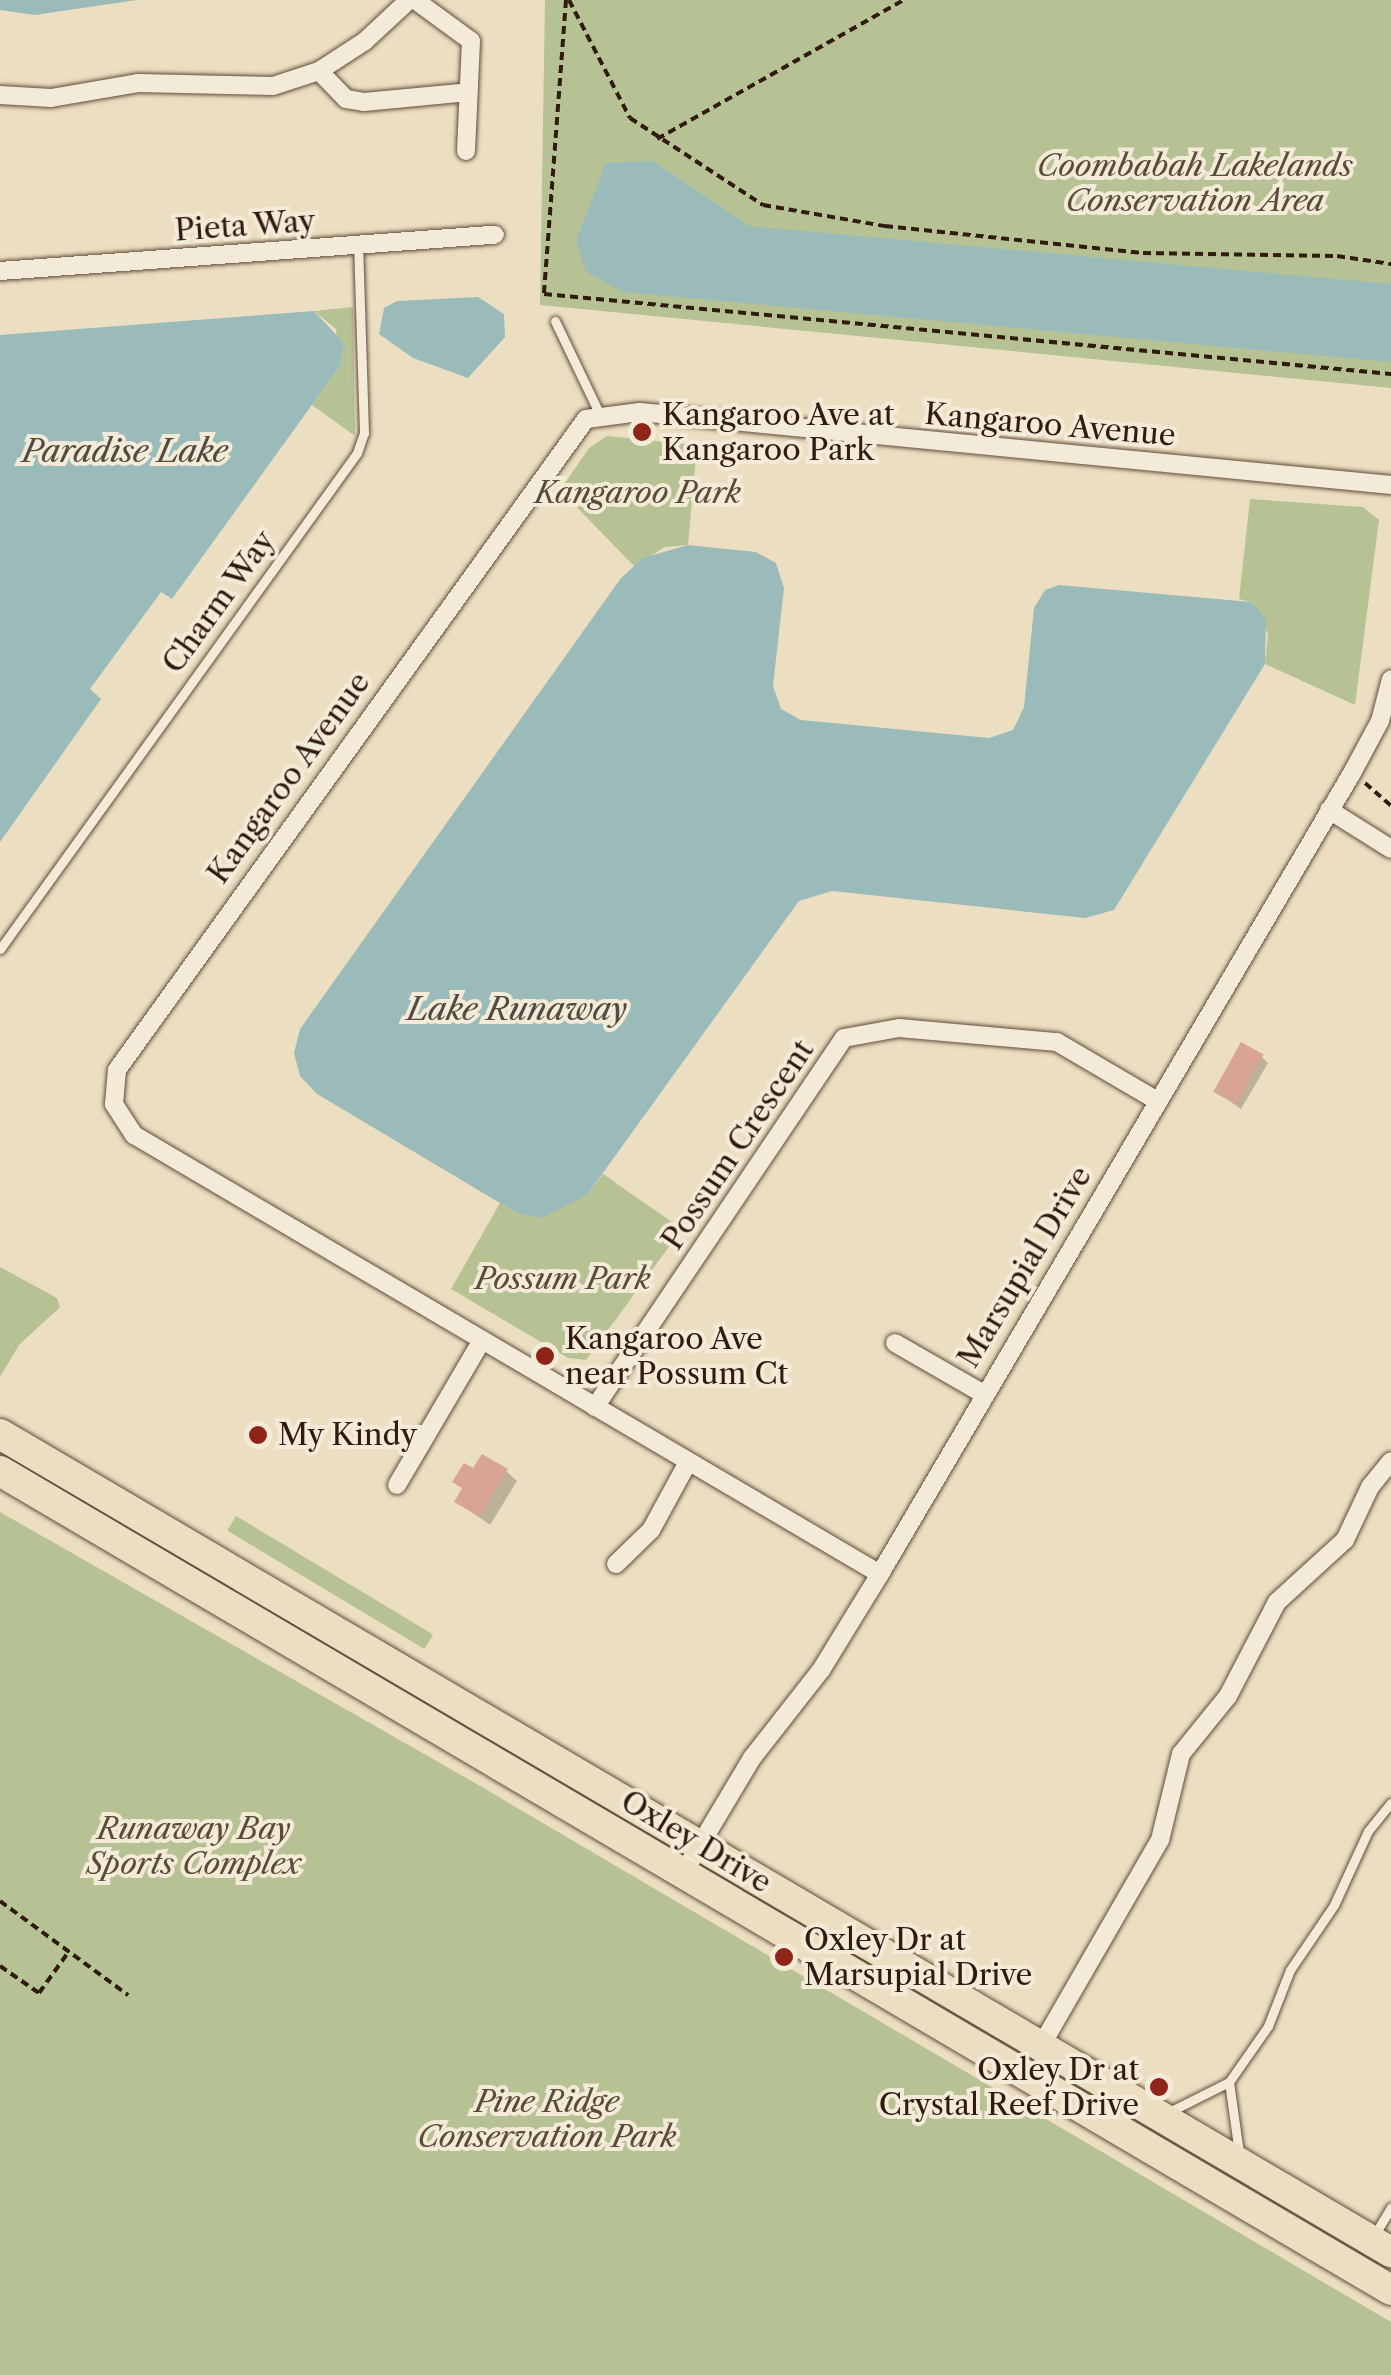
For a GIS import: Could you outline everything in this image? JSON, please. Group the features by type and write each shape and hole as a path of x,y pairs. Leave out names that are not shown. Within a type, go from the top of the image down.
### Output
{"main road":[{"name":"Oxley Drive","path":"0,1434 1381,2246"},
{"name":"Oxley Drive","path":"0,1471 1391,2290"}],"street":[{"path":"0,95 50,98 138,82 273,86 319,71 366,42 412,0 471,41 466,152"},
{"path":"319,71 346,99 364,102 468,92"},
{"name":"Pieta Way","path":"0,271 495,234"},
{"name":"Kangaroo Avenue","path":"880,1574 134,1135 118,1116 112,1087 131,1046 563,443 599,413 1391,485"},
{"name":"Marsupial Drive","path":"684,1872 880,1574 982,1393 1352,773 1380,720 1391,679"},
{"path":"1329,810 1391,849"},
{"name":"Possum Crescent","path":"595,1406 844,1038 899,1028 1058,1042 1156,1100"},
{"path":"397,1485 482,1340"},
{"path":"895,1342 982,1393"},
{"path":"1042,2046 1160,1840 1182,1754 1228,1696 1278,1602 1345,1540 1370,1486 1391,1461"},
{"path":"616,1564 651,1530 688,1462"}],"lane":[{"name":"Charm Way","path":"0,949 357,453 364,433 358,245"},
{"path":"556,321 599,413"},
{"path":"1160,2116 1229,2082 1268,2026 1290,1970 1334,1905 1368,1830 1391,1803"},
{"path":"1229,2082 1242,2164"},
{"path":"1381,2246 1391,2207"}],"path":[{"path":"567,0 630,118 763,205 885,226 1143,253 1337,256 1391,264"},
{"path":"567,0 544,294 1391,374"},
{"path":"657,139 904,0"},
{"path":"1352,773 1391,806"},
{"path":"0,1901 66,1954 128,1995"},
{"path":"0,1966 39,1993 66,1954"}],"green space":[{"name":"Coombabah Lakelands Conservation Area","path":"545,0 1391,0 1391,388 540,305"},
{"path":"353,307 355,436 312,405 340,366 336,329 314,311"},
{"name":"Kangaroo Park","path":"607,436 697,445 688,545 665,547 634,566 560,490 589,448"},
{"path":"1250,499 1363,507 1379,520 1355,705 1265,664 1268,634 1251,602 1239,599"},
{"name":"Possum Park","path":"603,1174 682,1229 586,1360 568,1358 451,1289 500,1203 515,1212 587,1195"},
{"path":"0,1267 57,1298 60,1307 19,1345 0,1377"},
{"name":"Pine Ridge Conservation Park","path":"0,1512 475,1783 1391,2322 1391,2375 0,2375"},
{"path":"236,1516 433,1634 424,1649 227,1531"}],"water":[{"path":"0,0 137,0 35,15 0,10"},
{"path":"653,161 749,226 1391,284 1391,362 623,292 586,272 576,241 606,163"},
{"path":"478,297 504,314 505,337 468,378 413,358 379,334 384,308 397,301"},
{"name":"Paradise Lake","path":"314,311 344,343 340,366 172,599 161,592 90,689 101,699 0,842 0,335"},
{"name":"Lake Runaway","path":"688,545 756,552 776,563 784,588 773,686 781,709 801,720 989,738 1013,730 1024,707 1034,608 1045,590 1059,585 1251,602 1266,619 1265,664 1114,910 1085,918 832,891 799,901 587,1195 541,1218 515,1212 317,1094 300,1076 294,1053 300,1029 621,578 643,558"}],"building":[{"path":"1241,1042 1264,1055 1236,1104 1213,1092"},
{"path":"482,1454 508,1469 480,1517 454,1502 462,1488 452,1482 464,1463 473,1468"}],"place":[{"name":"Kangaroo Ave at Kangaroo Park","path":"642,432"},
{"name":"Kangaroo Ave near Possum Ct","path":"545,1356"},
{"name":"My Kindy","path":"258,1435"},
{"name":"Oxley Dr at Marsupial Drive","path":"784,1957"},
{"name":"Oxley Dr at Crystal Reef Drive","path":"1159,2087"}],"park label":[{"name":"Runaway Bay Sports Complex","path":"194,1846"}]}
